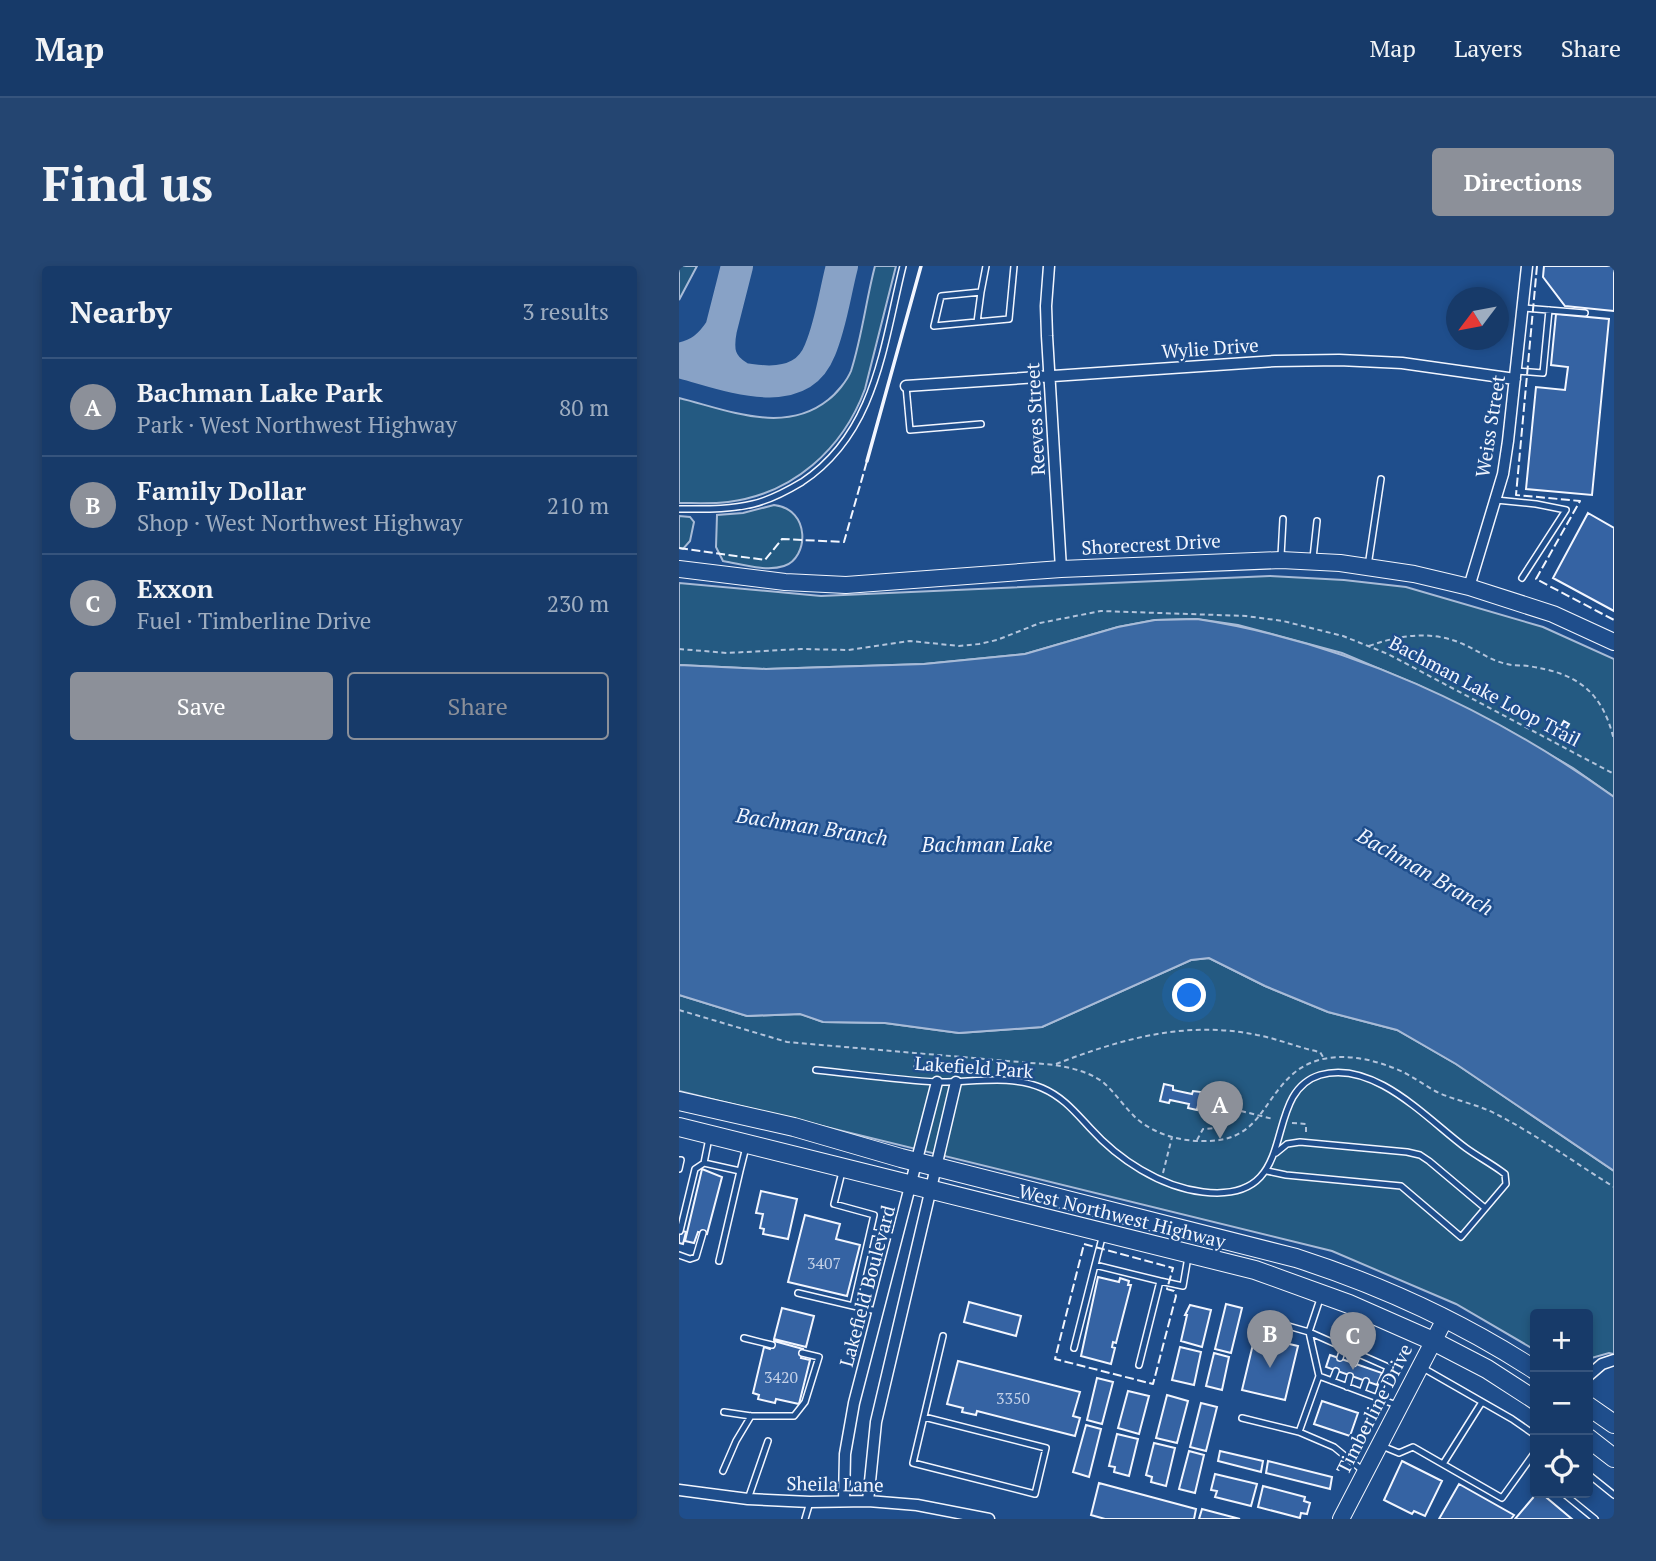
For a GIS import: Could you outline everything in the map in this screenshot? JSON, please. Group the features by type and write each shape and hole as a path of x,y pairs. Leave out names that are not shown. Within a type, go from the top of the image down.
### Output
{"main road":[{"name":"West Northwest Highway","path":"679,1101 794,1127 917,1162 1296,1258 1379,1289 1445,1319 1530,1367"},
{"path":"710,1135 716,1129 738,1126 780,1135 794,1127"},
{"name":"West Northwest Highway","path":"679,1127 1255,1270 1322,1293 1433,1341 1487,1368 1530,1397"},
{"path":"1189,1253 1206,1245 1253,1254 1296,1258"},
{"path":"1593,1409 1614,1424"},
{"path":"1593,1442 1614,1458"}],"street":[{"name":"Reeves Street","path":"1049,266 1046,306 1061,569"},
{"name":"Weiss Street","path":"1469,587 1496,500 1508,441 1527,266"},
{"name":"Wylie Drive","path":"906,386 1275,361 1402,363 1516,375"},
{"name":"Shorecrest Drive","path":"679,569 819,585 1061,569 1313,561 1368,566 1469,587 1553,614 1614,642"},
{"name":"Lakefield Boulevard","path":"843,1501 845,1454 850,1426 937,1082"},
{"name":"Lakefield Boulevard","path":"868,1501 876,1422 957,1082"},
{"path":"876,1315 898,1324"},
{"name":"Timberline Drive","path":"1343,1519 1445,1319"},
{"path":"1593,1372 1602,1364 1614,1360"},
{"name":"Sheila Lane","path":"679,1490 748,1499 868,1501 917,1505 989,1519"}],"lane":[{"path":"679,509 734,508 756,503 796,486 833,456 860,419 871,393 903,266"},
{"path":"977,322 986,266"},
{"path":"981,292 941,296 934,326 1009,319 1014,266"},
{"path":"1523,308 1585,313"},
{"path":"1516,375 1543,373 1549,310"},
{"path":"906,386 910,430 981,424"},
{"path":"1368,566 1381,479"},
{"path":"1496,500 1566,510 1523,578"},
{"path":"1281,560 1283,519"},
{"path":"1313,561 1317,521"},
{"name":"Lakefield Park","path":"816,1070 937,1082 1007,1081 1041,1087 1060,1097 1116,1153 1140,1170 1199,1192 1216,1193 1244,1187 1267,1171"},
{"path":"1327,1073 1346,1073 1368,1079 1401,1094 1466,1147 1505,1174 1506,1184 1461,1237 1401,1186 1267,1171 1276,1153 1288,1105 1301,1084 1327,1073"},
{"path":"680,1231 695,1169 703,1163 710,1135"},
{"path":"1276,1153 1287,1144 1305,1143 1420,1155 1485,1209"},
{"path":"719,1261 746,1144"},
{"path":"679,1160 679,1169"},
{"path":"703,1163 740,1171"},
{"path":"717,1176 719,1166"},
{"path":"843,1168 834,1204 874,1215 853,1306"},
{"path":"870,1232 897,1237"},
{"path":"1074,1348 1103,1232"},
{"path":"679,1255 689,1259 697,1257 703,1233"},
{"path":"1095,1265 1183,1286 1189,1253"},
{"path":"1139,1365 1160,1282"},
{"path":"798,1293 853,1306 876,1315"},
{"path":"1299,1433 1319,1376 1309,1332 1322,1293"},
{"path":"1355,1363 1374,1315"},
{"path":"1264,1318 1309,1332 1388,1367 1377,1398"},
{"path":"924,1417 1046,1448 1035,1494 913,1463 943,1336"},
{"path":"744,1338 772,1345"},
{"path":"1340,1358 1344,1346"},
{"path":"724,1412 751,1416 794,1416 805,1402 819,1357 802,1353"},
{"path":"1370,1369 1374,1360"},
{"path":"1420,1367 1530,1432"},
{"path":"1332,1381 1336,1371"},
{"path":"1319,1376 1400,1406"},
{"path":"1347,1387 1350,1376"},
{"path":"1361,1392 1366,1381"},
{"path":"1443,1464 1482,1402"},
{"path":"723,1471 751,1416"},
{"path":"1242,1418 1299,1433 1334,1447 1366,1472"},
{"path":"748,1499 768,1441"},
{"path":"1380,1445 1399,1453 1413,1447 1502,1498 1530,1459"},
{"path":"1593,1478 1614,1495"},
{"path":"1569,1498 1595,1519"},
{"path":"805,1519 810,1502"}],"path":[{"name":"Bachman Lake Loop Trail","path":"679,649 727,653 801,649 848,650 910,641 959,646 979,644 1050,620 1101,611 1271,619 1317,628 1369,646 1416,667 1535,734 1614,774"},
{"path":"1369,646 1403,636 1426,635 1461,643 1506,664 1529,666 1568,676 1589,690 1606,715 1614,740"},
{"path":"679,1010 787,1042 1055,1065 1094,1076 1146,1126 1172,1136 1197,1141 1232,1136 1252,1124 1261,1116 1283,1084 1307,1065 1325,1058 1349,1057 1393,1068 1434,1090 1500,1116 1614,1187"},
{"path":"1055,1065 1117,1042 1175,1030 1232,1031 1259,1035 1320,1052 1325,1058"},
{"path":"913,1080 916,1054"},
{"path":"1197,1141 1203,1129 1215,1128 1221,1106 1284,1122 1306,1124 1305,1143"},
{"path":"1162,1180 1172,1136"}],"shaded area":[{"path":"679,266 697,266 679,300"},
{"path":"875,266 896,266 865,389 843,431 829,449 794,479 752,497 728,502 679,503 679,398 755,417 774,418 811,410 828,400 841,387 851,371"},
{"path":"774,505 786,508 795,515 800,524 802,544 792,561 784,566 769,568 723,561 716,547 717,515 743,513"},
{"path":"679,516 690,517 694,522 690,541 683,549 679,548"},
{"path":"1270,576 1406,587 1543,627 1614,659 1614,797 1573,768 1504,728 1420,686 1342,653 1238,625 1197,619 1155,620 1118,627 1025,654 924,664 766,669 679,665 679,583 821,596"},
{"path":"1209,958 1265,986 1328,1012 1397,1030 1456,1064 1614,1171 1614,1354 1593,1358 1593,1309 1530,1309 1530,1347 1456,1304 1332,1251 679,1091 679,995 747,1016 801,1014 823,1022 885,1023 959,1033 1042,1027 1191,960"}],"water":[{"name":"Bachman Lake","path":"1197,619 1308,644 1416,684 1518,735 1614,797 1614,1171 1456,1064 1397,1030 1328,1012 1265,986 1209,958 1191,960 1042,1027 959,1033 885,1023 823,1022 800,1014 747,1016 679,995 679,665 766,669 924,664 1025,654 1118,627 1155,620"}],"building":[{"path":"1544,266 1614,266 1614,311 1565,306 1543,277"},
{"path":"1556,314 1609,319 1592,495 1526,489 1536,387 1565,390 1568,367 1551,365"},
{"path":"1588,513 1614,528 1614,611 1553,578"},
{"path":"1564,721 1569,724 1564,732 1559,730"},
{"path":"1164,1084 1173,1086 1173,1090 1192,1094 1193,1091 1201,1092 1197,1110 1188,1108 1189,1104 1160,1101"},
{"path":"702,1169 722,1177 707,1234 698,1232 694,1243 685,1241"},
{"path":"761,1191 797,1199 788,1239 763,1234 764,1229 760,1228 763,1214 756,1213"},
{"path":"805,1215 840,1224 836,1239 860,1245 847,1296 788,1282"},
{"path":"679,1230 686,1232 683,1244 679,1243"},
{"path":"1098,1277 1119,1282 1120,1278 1129,1281 1128,1285 1131,1285 1116,1343 1113,1342 1112,1347 1115,1348 1111,1364 1081,1356"},
{"path":"969,1302 1021,1316 1016,1336 964,1322"},
{"path":"1226,1304 1242,1308 1231,1353 1215,1349"},
{"path":"1190,1305 1211,1310 1202,1347 1181,1341 1185,1315"},
{"path":"782,1308 814,1316 806,1347 774,1339"},
{"path":"1255,1336 1298,1346 1285,1400 1242,1390"},
{"path":"774,1341 803,1349 801,1358 810,1360 799,1404 776,1399 775,1403 758,1399 759,1395 753,1393 764,1347 770,1349"},
{"path":"1180,1347 1201,1352 1194,1385 1172,1380"},
{"path":"1214,1353 1229,1357 1222,1390 1206,1386"},
{"path":"1330,1355 1382,1373 1377,1385 1326,1367"},
{"path":"958,1361 1080,1392 1073,1416 1080,1418 1075,1436 977,1411 976,1415 962,1412 963,1408 947,1404"},
{"path":"1097,1378 1113,1382 1102,1424 1087,1420"},
{"path":"1128,1391 1149,1396 1139,1434 1118,1428"},
{"path":"1167,1395 1188,1401 1177,1443 1156,1438"},
{"path":"1322,1401 1358,1413 1350,1436 1314,1424"},
{"path":"1201,1403 1217,1407 1206,1451 1190,1447"},
{"path":"1086,1425 1101,1429 1089,1477 1073,1472"},
{"path":"1117,1434 1138,1439 1129,1476 1114,1472 1115,1467 1109,1466"},
{"path":"1154,1443 1175,1448 1166,1486 1151,1482 1152,1477 1146,1475"},
{"path":"1189,1451 1204,1455 1195,1493 1179,1489"},
{"path":"1220,1451 1263,1461 1261,1472 1218,1461"},
{"path":"1268,1461 1332,1477 1330,1489 1266,1473"},
{"path":"1402,1461 1442,1481 1425,1516 1414,1511 1412,1514 1384,1500"},
{"path":"1215,1474 1257,1484 1251,1506 1215,1497 1217,1491 1211,1490"},
{"path":"1099,1483 1196,1509 1194,1519 1105,1519 1091,1515"},
{"path":"1459,1484 1514,1515 1511,1519 1439,1519"},
{"path":"1263,1486 1305,1497 1304,1501 1310,1503 1307,1514 1301,1513 1300,1518 1258,1507"},
{"path":"1533,1498 1547,1498 1572,1519 1515,1519"},
{"path":"1202,1509 1240,1519 1199,1519"}],"taxiway":[{"path":"721,329 737,266"},
{"path":"679,362 757,381 795,377 809,367 820,350 842,266"},
{"path":"679,359 703,349 721,329 719,344 723,362 738,376"}],"fence":[{"path":"1537,266 1516,495 1580,501 1536,579 1614,620"},
{"path":"679,548 765,560 782,539 844,542 867,461"},
{"path":"1084,1244 1173,1268 1167,1289 1174,1291 1176,1296 1153,1384 1055,1359 1084,1244"}],"wall":[{"path":"867,461 921,266"}],"place":[{"name":"Bachman Lake Park","path":"1220,1139"},
{"name":"Family Dollar","path":"1270,1368"},
{"name":"Exxon","path":"1353,1370"}],"water label":[{"name":"Bachman Branch","path":"812,827"},
{"name":"Bachman Branch","path":"1425,872"}]}
